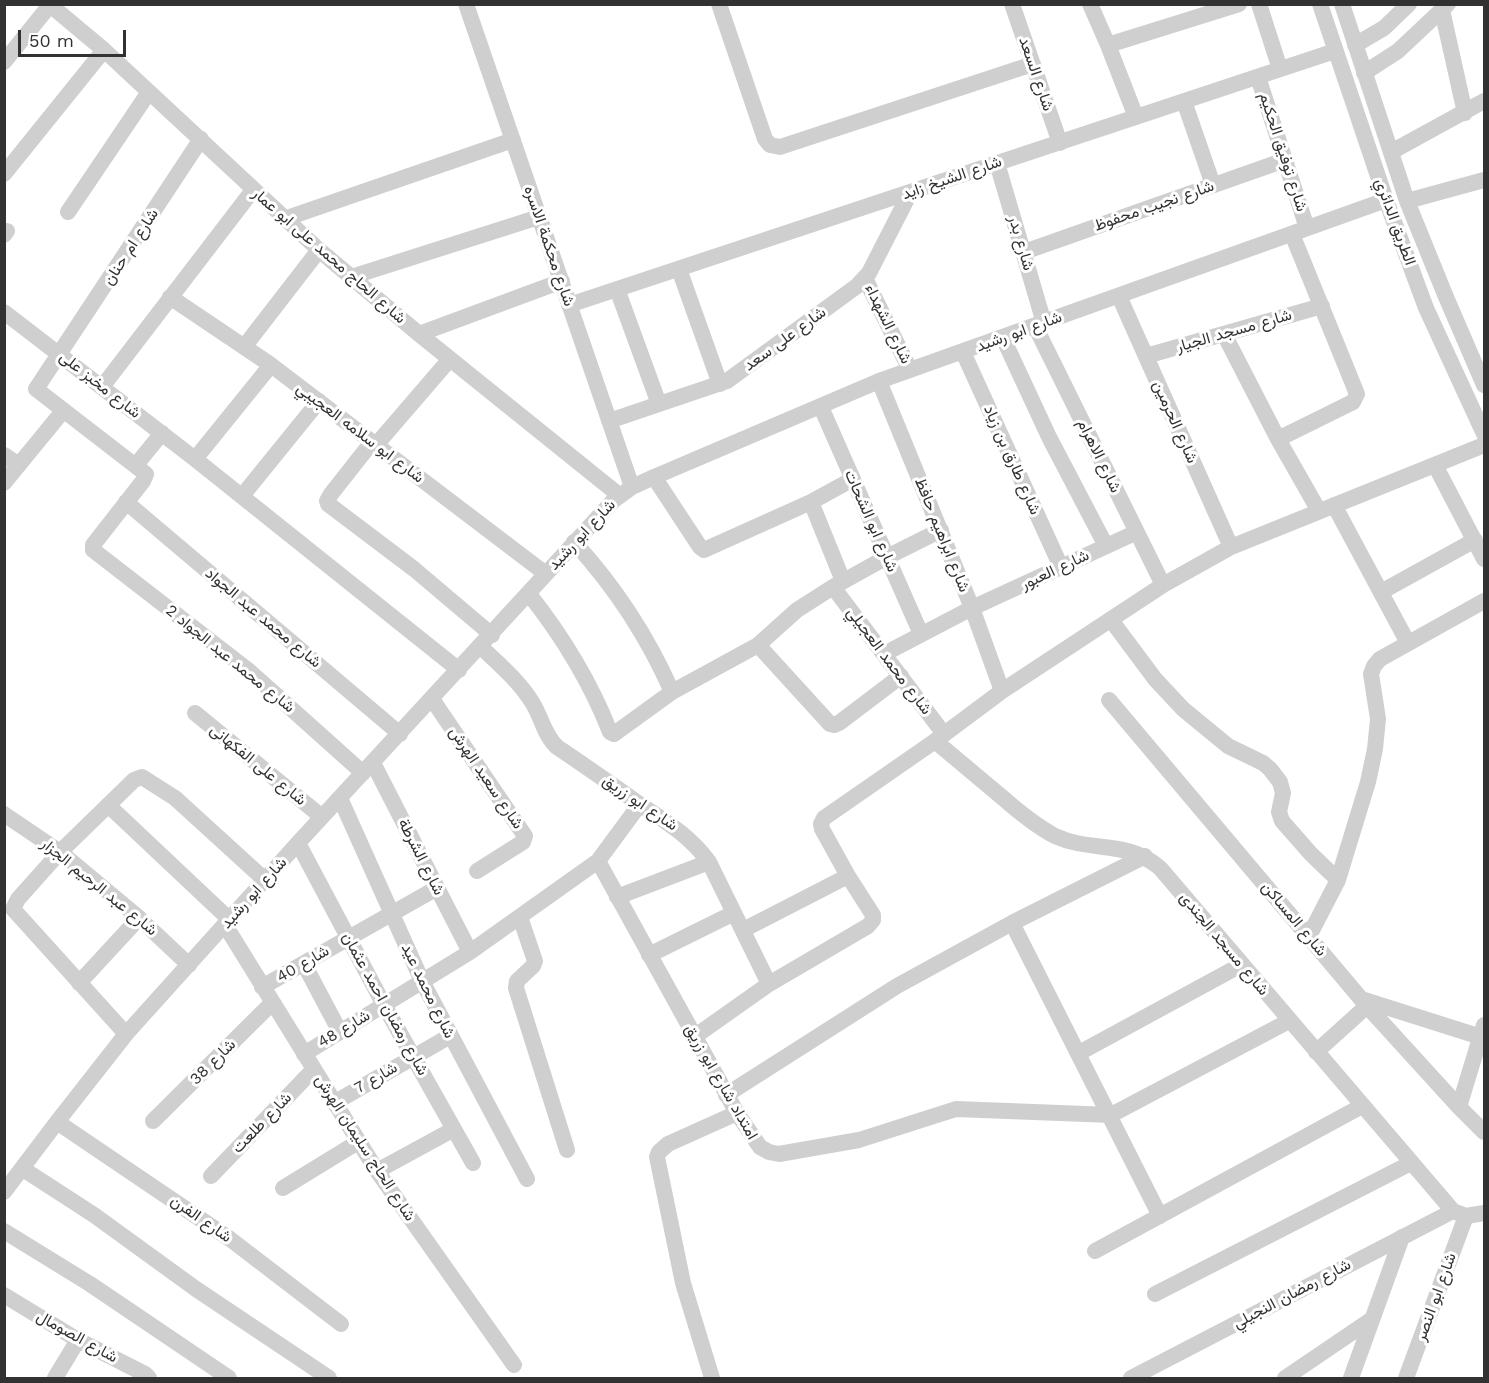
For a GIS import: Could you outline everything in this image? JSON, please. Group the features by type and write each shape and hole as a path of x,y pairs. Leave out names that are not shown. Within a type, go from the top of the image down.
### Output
{"street":[{"name":"شارع محكمة الاسره","path":"466,4 609,421 626,491"},
{"path":"719,4 765,138 770,145 780,147 1033,64"},
{"name":"شارع السعد","path":"1012,4 1059,142"},
{"path":"1090,4 1136,117"},
{"path":"1108,45 1192,11 1239,4"},
{"path":"1259,4 1280,69"},
{"name":"الطريق الدائري","path":"1320,4 1386,200 1426,308 1485,434"},
{"name":"الطريق الدائري","path":"1341,4 1407,201 1485,385"},
{"path":"1355,45 1384,28 1409,4"},
{"path":"4,62 50,5"},
{"name":"شارع الحاج محمد على ابو عمار","path":"50,5 104,50 319,250 450,359 626,491"},
{"path":"1364,73 1398,51 1445,7"},
{"path":"1445,7 1465,113"},
{"path":"4,174 104,50"},
{"name":"شارع الشيخ زايد","path":"569,305 1335,51"},
{"name":"شارع توفيق الحكيم","path":"1258,77 1285,160 1300,231"},
{"path":"68,212 149,92"},
{"path":"1184,101 1213,185"},
{"path":"1391,152 1485,101"},
{"name":"شارع ام حنان","path":"63,411 36,389 201,139"},
{"path":"284,219 513,140"},
{"name":"شارع نجيب محفوظ","path":"1024,252 1285,160"},
{"name":"شارع بدر","path":"998,163 1024,252 1040,325"},
{"path":"1407,201 1484,180"},
{"path":"102,387 253,190"},
{"name":"شارع على سعد","path":"609,421 720,384 736,375 857,286 865,278 910,193"},
{"name":"شارع ابو رشيد","path":"4,1192 126,1034 574,542 626,491 879,381 1386,200"},
{"path":"351,277 539,217"},
{"path":"1278,439 1353,402 1356,398 1356,391 1322,306 1300,231"},
{"path":"244,347 319,250"},
{"path":"679,269 720,384"},
{"name":"شارع الشهداء","path":"865,278 910,370"},
{"path":"419,334 562,281"},
{"path":"617,289 659,404"},
{"name":"شارع الحرمين","path":"1119,296 1231,547"},
{"name":"شارع ابو سلامه العجيبي","path":"170,297 271,365 546,574"},
{"name":"شارع مسجد الجيار","path":"1146,356 1322,306"},
{"name":"شارع مخبز على","path":"4,312 162,433 459,670"},
{"name":"شارع الاهرام","path":"1040,325 1163,585"},
{"path":"1224,334 1278,439 1327,508 1381,592 1408,643"},
{"path":"1003,338 1050,437 1106,546"},
{"name":"شارع طارق بن زياد","path":"963,352 1061,567"},
{"path":"374,444 450,359"},
{"path":"195,459 271,365"},
{"name":"شارع ابراهيم حافظ","path":"879,381 972,608 1002,691"},
{"path":"242,496 319,401"},
{"name":"شارع ابو الشحات","path":"821,407 921,634"},
{"path":"4,483 63,411 144,471 146,477 126,502"},
{"path":"136,465 162,433"},
{"name":"شارع ابو زريق","path":"374,444 331,494 327,501 328,504 414,569 486,641 537,710 553,743 684,834 699,848 709,862 769,984"},
{"path":"694,1037 769,984 868,926 873,920 873,915 822,829 821,824 824,818 1002,691 1163,585 1231,547 1485,445"},
{"path":"4,454 19,465"},
{"path":"1435,465 1485,559"},
{"path":"654,477 700,547 706,550 811,502 853,479"},
{"name":"شارع محمد عبد الجواد 2","path":"126,502 93,545 93,550 248,670 368,768"},
{"name":"شارع محمد عبد الجواد","path":"126,502 400,734"},
{"name":"شارع محمد العجيلي","path":"811,502 838,584 940,737"},
{"path":"529,594 573,655 610,732 617,734 672,692 758,645 797,610 838,584 941,530"},
{"name":"شارع العبور","path":"884,654 972,608 1137,532"},
{"path":"1381,592 1475,540"},
{"path":"574,542 598,569 634,617 658,659 672,692"},
{"path":"1309,936 1338,880 1368,782 1378,719 1371,674 1374,666 1380,659 1485,601"},
{"path":"1111,620 1155,680 1183,710 1228,746 1263,763 1270,769 1280,782 1283,793 1279,812 1282,821 1338,880"},
{"path":"758,645 830,724 834,725 901,676"},
{"name":"شارع سعيد الهرش","path":"432,699 525,836 523,842 477,871"},
{"name":"شارع المساكن","path":"1108,700 1364,1003 1459,1107 1485,1132"},
{"name":"شارع على الفكهانى","path":"195,713 322,817"},
{"name":"شارع مسجد الجندى","path":"940,737 1030,820 1053,835 1069,842 1122,848 1144,856 1160,868 1362,1106 1459,1214"},
{"name":"شارع الشرطة","path":"368,768 437,888 470,952"},
{"path":"126,1034 13,909 18,899 60,852 136,778 146,778 175,798 265,880"},
{"name":"شارع محمد عيد","path":"340,798 422,981 527,1179"},
{"name":"شارع 48","path":"303,1054 470,952 598,861 640,804"},
{"name":"شارع الحاج سليمان الهرش","path":"108,805 227,922 262,987 358,1142 514,1365"},
{"name":"شارع عبد الرحيم الجزار","path":"4,814 60,852 139,918 189,965"},
{"name":"شارع رمضان احمد عثمان","path":"298,843 384,1005 473,1163"},
{"path":"726,1095 897,986 1012,923 1144,856"},
{"name":"امتداد شارع ابو زريق","path":"598,861 726,1095 760,1147 769,1152 779,1154 859,1140 956,1109 1110,1115"},
{"path":"618,897 709,862"},
{"path":"742,930 848,876"},
{"name":"شارع 40","path":"262,987 437,888"},
{"path":"649,956 734,913"},
{"path":"79,983 139,918"},
{"path":"520,918 535,961 533,966 517,981 516,988 567,1150"},
{"path":"1012,923 1160,1216"},
{"path":"304,964 340,1032"},
{"path":"1079,1053 1241,965"},
{"name":"شارع 38","path":"153,1121 272,1003"},
{"path":"1316,1052 1364,1003 1483,1031 1459,1107"},
{"path":"1110,1115 1289,1021"},
{"name":"شارع 7","path":"334,1103 450,1036"},
{"name":"شارع طلعت","path":"211,1176 314,1070"},
{"path":"1095,1251 1362,1106"},
{"path":"712,1378 683,1283 657,1156 668,1144 737,1113"},
{"name":"شارع الفرن","path":"57,1122 231,1239 340,1324"},
{"path":"377,1171 454,1129"},
{"path":"283,1188 358,1142"},
{"path":"1155,1294 1411,1162"},
{"path":"23,1169 94,1215 196,1289 329,1378"},
{"name":"شارع رمضان النجيلي","path":"1131,1378 1402,1237 1459,1214 1485,1213"},
{"name":"شارع ابو النصر","path":"1406,1378 1459,1214"},
{"path":"4,1231 90,1284 229,1378"},
{"path":"1351,1378 1402,1237"},
{"name":"شارع الصومال","path":"4,1295 78,1340 149,1378"},
{"path":"1285,1378 1372,1319"},
{"path":"55,1378 78,1340"}]}
